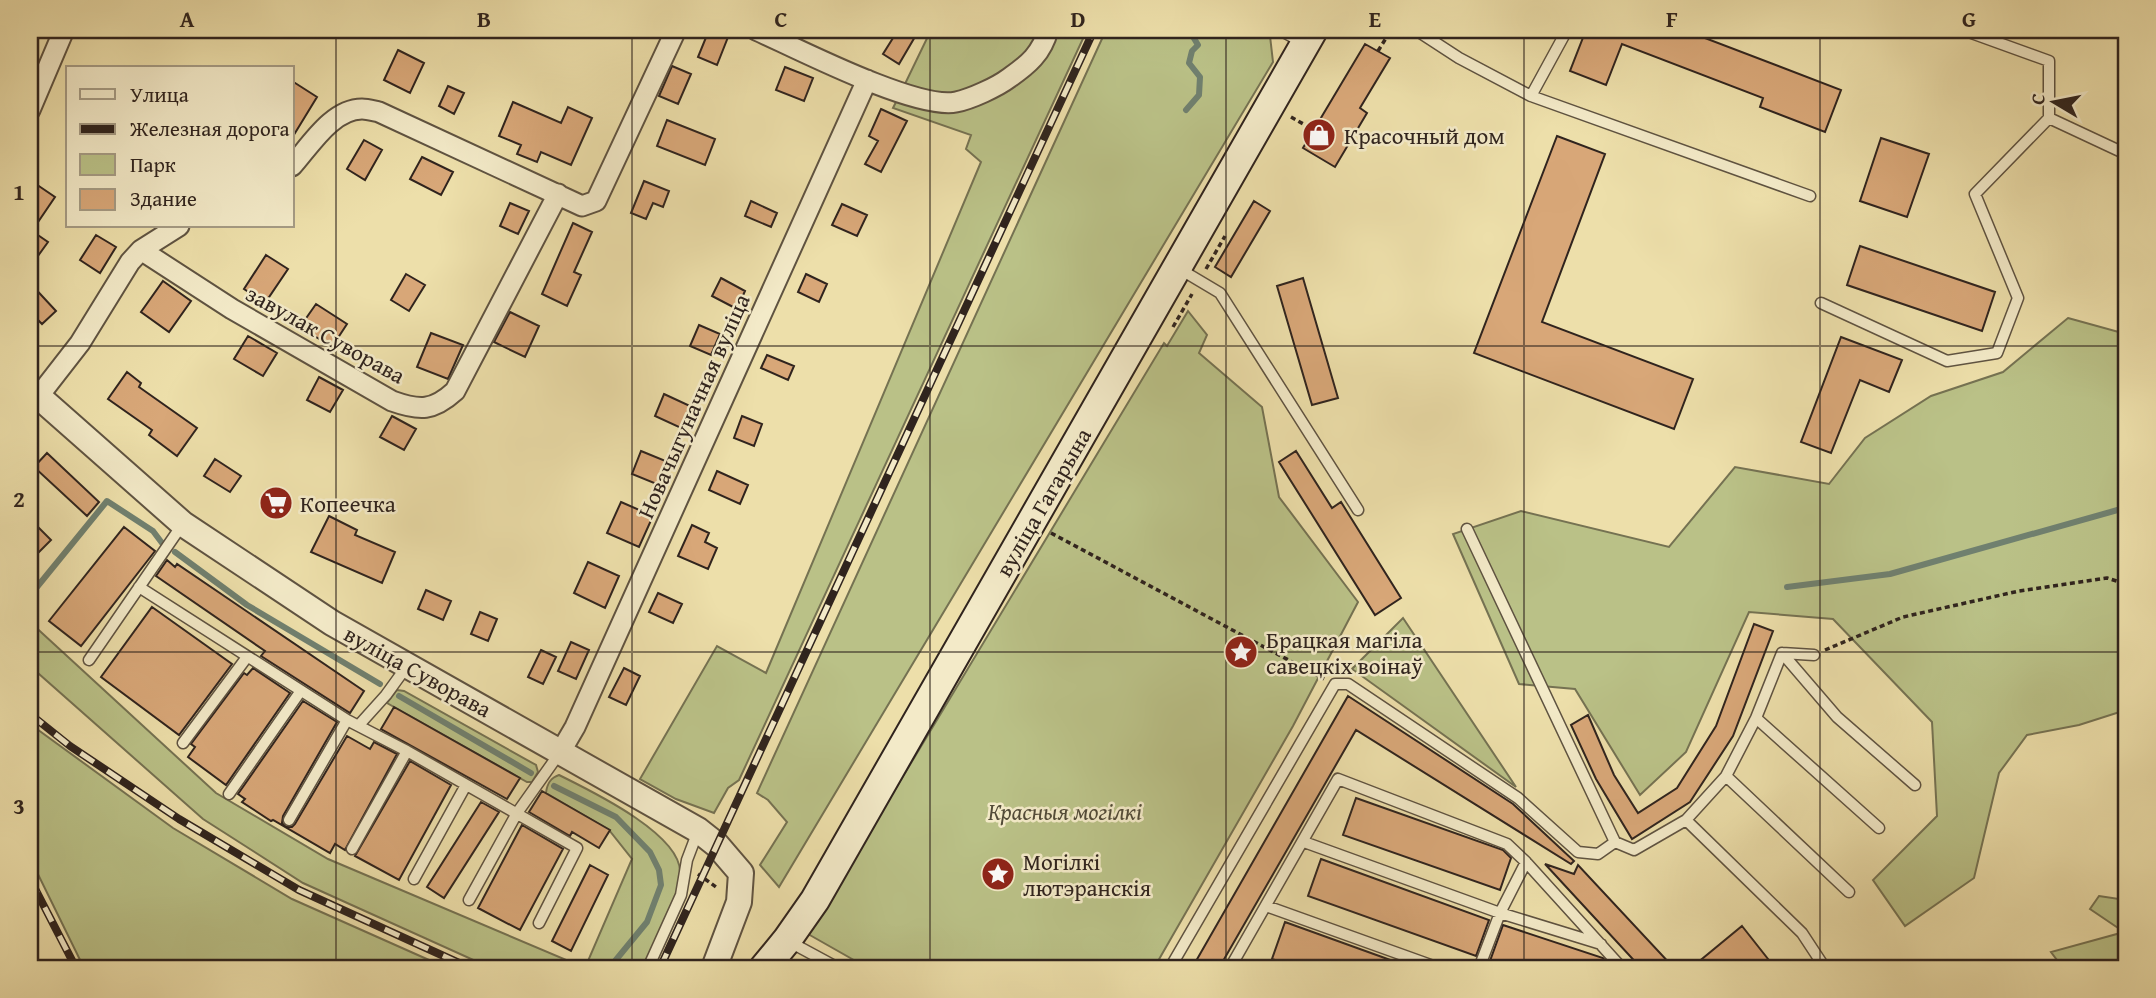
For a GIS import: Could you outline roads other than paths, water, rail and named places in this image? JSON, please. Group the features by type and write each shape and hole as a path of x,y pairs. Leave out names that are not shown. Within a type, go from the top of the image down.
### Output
{"main road":[{"name":"вуліца Гагарына","path":"764,968 788,940 815,900 1309,37"}],"street":[{"path":"30,110 64,30"},
{"path":"294,164 327,127 342,116 361,108 379,112 582,206 596,201 677,30"},
{"path":"756,30 867,80 929,101 955,103 1002,84 1029,65 1046,37"},
{"name":"Новачыгуначная вуліца","path":"561,751 581,714 867,80"},
{"name":"завулак Суворава","path":"141,250 232,309 392,401 425,408 440,405 455,391 558,194"},
{"path":"34,393 80,343 117,281 141,250 176,228"},
{"name":"вуліца Суворава","path":"34,393 183,524 332,623 561,751 698,830 717,845 741,873 739,902 714,968"}],"lane":[{"path":"1280,30 1309,37"},
{"path":"1416,30 1459,58 1531,96 1810,196"},
{"path":"1531,96 1567,30"},
{"path":"1821,303 1947,361 1997,353 2018,298 1976,194 2049,118 2049,61 1963,30"},
{"path":"2049,118 2126,154"},
{"path":"1177,267 1220,293 1358,510"},
{"path":"89,660 183,524"},
{"path":"1467,529 1615,842 1634,850 1686,820 1726,776 1756,718 1782,653"},
{"path":"139,587 347,720 578,848 539,923"},
{"path":"1782,653 1814,654"},
{"path":"1782,653 1838,717 1915,785"},
{"path":"183,743 247,657"},
{"path":"359,725 408,665"},
{"path":"1170,968 1335,684 1348,684 1518,798 1578,852 1598,854 1615,842"},
{"path":"229,794 300,692"},
{"path":"1756,718 1880,828"},
{"path":"289,820 347,720"},
{"path":"352,849 407,751"},
{"path":"469,900 517,813 561,751"},
{"path":"1726,776 1849,892"},
{"path":"1234,967 1339,779 1507,844 1622,968"},
{"path":"414,879 466,785"},
{"path":"1686,820 1802,933 1825,968"},
{"path":"648,968 681,895 687,860 698,830"},
{"path":"1304,842 1500,913 1602,945"},
{"path":"1479,968 1500,913 1526,862"},
{"path":"1266,906 1439,968"},
{"path":"788,940 838,968"}],"waterway":[{"path":"1186,110 1199,95 1200,77 1189,63 1192,51 1198,45 1189,30"},
{"path":"37,587 107,501 153,531 162,543"},
{"path":"1787,587 1890,574 2121,509 2126,511"},
{"path":"175,552 247,605 380,684"},
{"path":"399,696 531,773"},
{"path":"554,786 616,817 650,852 659,870 661,885 647,922 615,961"}],"railway":[{"path":"660,968 1094,30"},
{"path":"30,714 70,746 179,819 299,890 470,968"},
{"path":"30,879 76,968"}],"place":[{"name":"Красочный дом","path":"1319,135"},
{"name":"Копеечка","path":"276,503"},
{"name":"Брацкая магіла савецкіх воінаў","path":"1241,652"},
{"name":"Могілкі лютэранскія","path":"998,874"}],"park label":[{"name":"Красныя могілкі","path":"1065,811"}]}
